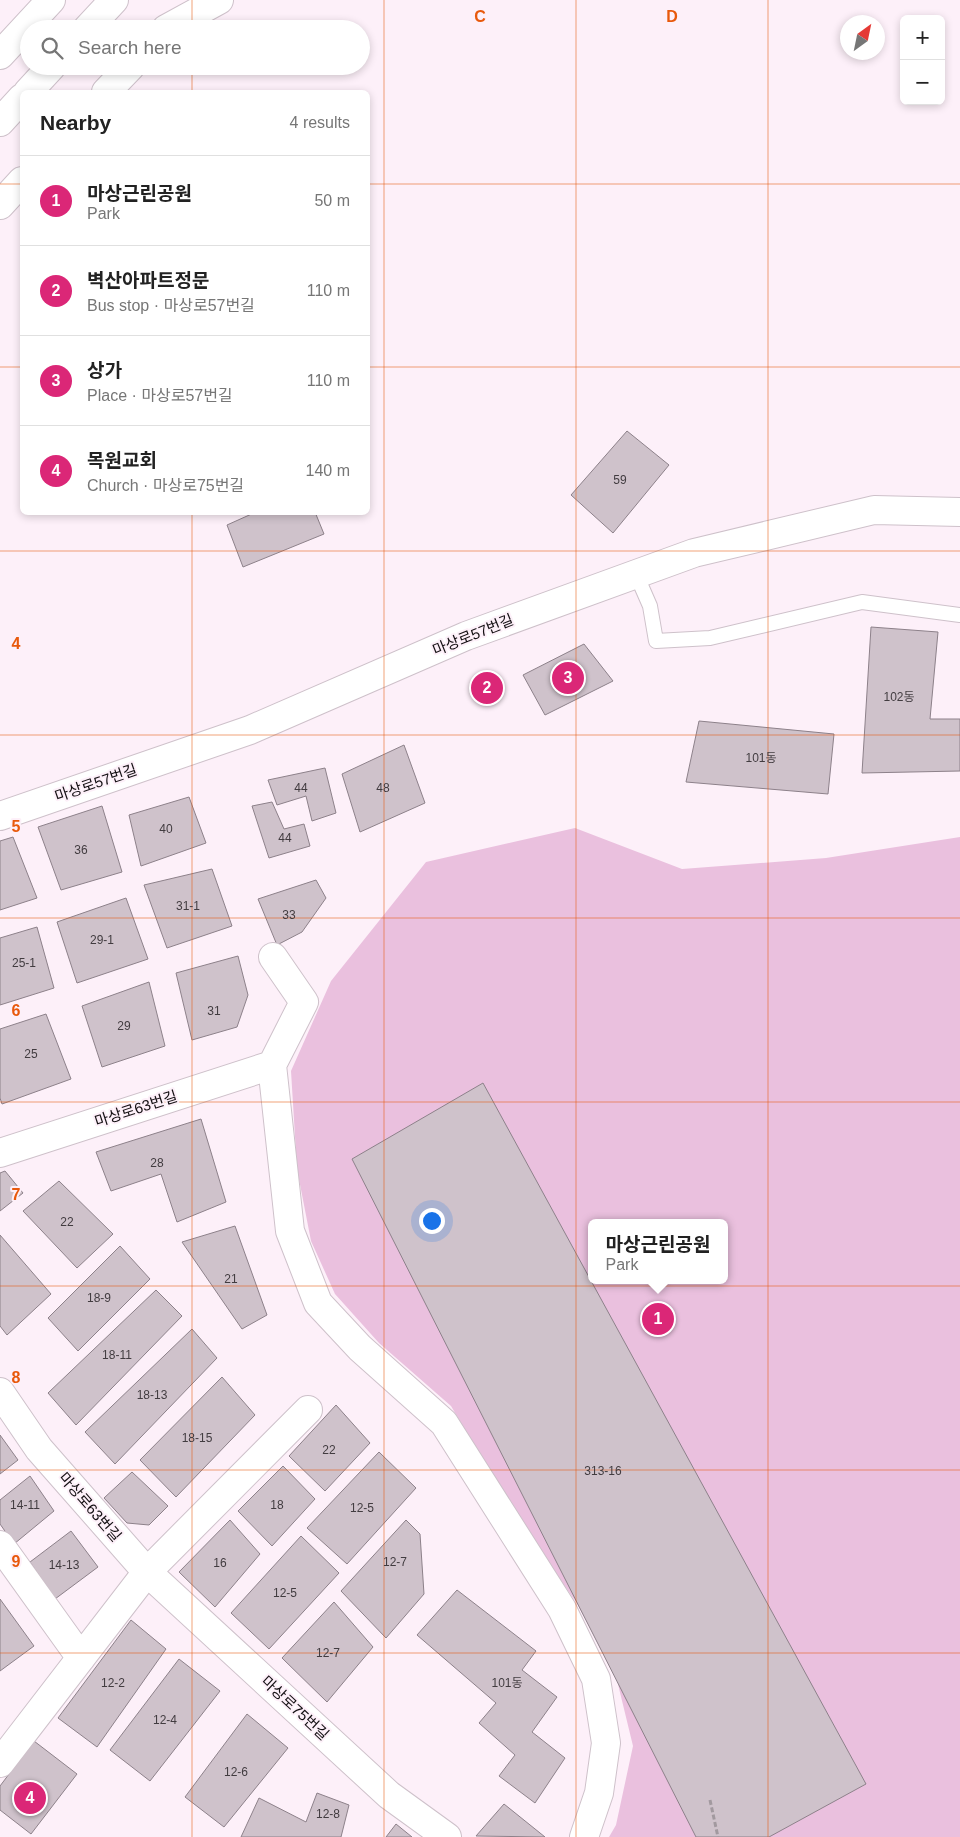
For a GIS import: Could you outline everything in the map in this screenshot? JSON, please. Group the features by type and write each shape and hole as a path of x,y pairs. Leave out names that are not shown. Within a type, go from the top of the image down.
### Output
{"main road":[{"path":"32,20 51,0"},
{"path":"96,20 114,0"},
{"path":"182,20 219,0"},
{"path":"0,55 20,33"},
{"path":"30,90 44,75"},
{"path":"108,90 122,75"},
{"path":"0,122 20,100"},
{"path":"0,205 20,183"},
{"name":"마상로57번길","path":"0,816 250,730 466,636 694,553 874,510 960,512"},
{"path":"273,957 304,1002 272,1065 290,1231 318,1303 360,1348 444,1423 562,1609 596,1679 606,1743 599,1793 584,1837"},
{"name":"마상로63번길","path":"0,1153 272,1065"},
{"name":"마상로63번길","path":"0,1392 39,1449 147,1572"},
{"path":"0,1763 147,1572 308,1410"},
{"path":"0,1545 81,1658"},
{"name":"마상로75번길","path":"147,1572 389,1795 447,1837"}],"lane":[{"path":"636,574 650,606 656,640 710,638 862,602 960,615"}],"path":[{"path":"710,1800 718,1837"}],"shaded area":[{"path":"575,828 682,869 826,858 960,837 960,1837 609,1837 616,1825 633,1746 616,1676 576,1602 518,1520 451,1406 379,1343 335,1294 311,1241 297,1169 291,1071 331,981 426,862"}],"building":[{"path":"627,431 669,465 613,533 571,495"},
{"path":"249,515 316,515 324,534 243,567 227,525"},
{"path":"871,627 938,632 930,719 960,719 960,771 862,773"},
{"path":"584,644 613,681 545,715 523,675"},
{"path":"699,721 834,734 828,794 686,782"},
{"path":"404,745 425,803 360,832 342,774"},
{"path":"325,768 336,813 312,821 306,796 277,805 268,780"},
{"path":"189,797 206,843 141,866 129,815"},
{"path":"272,802 284,829 304,824 310,846 269,858 252,806"},
{"path":"102,806 122,872 61,890 38,827"},
{"path":"13,837 37,898 0,910 0,841"},
{"path":"212,869 232,926 167,948 144,885"},
{"path":"316,880 326,898 302,932 277,945 258,899"},
{"path":"126,898 148,959 77,983 57,922"},
{"path":"37,927 54,988 0,1005 0,938"},
{"path":"238,956 248,995 237,1027 192,1040 176,973"},
{"path":"149,982 165,1046 102,1067 82,1006"},
{"path":"46,1014 71,1079 2,1104 0,1098 0,1029"},
{"path":"483,1083 588,1275 588,1284 593,1284 866,1784 769,1837 696,1837 352,1159"},
{"path":"201,1119 226,1202 177,1222 161,1174 111,1191 96,1152"},
{"path":"5,1171 23,1193 0,1211 0,1173"},
{"path":"59,1181 113,1234 77,1268 23,1211"},
{"path":"235,1226 267,1315 242,1329 182,1242"},
{"path":"0,1235 51,1294 7,1335 0,1326"},
{"path":"120,1246 150,1279 78,1351 48,1318"},
{"path":"156,1290 182,1316 76,1425 48,1393"},
{"path":"192,1329 217,1358 115,1464 85,1432"},
{"path":"222,1377 255,1415 176,1497 140,1460"},
{"path":"336,1405 370,1443 325,1491 289,1456"},
{"path":"0,1435 18,1460 0,1474"},
{"path":"379,1452 416,1488 347,1564 307,1528"},
{"path":"283,1466 315,1499 272,1546 238,1511"},
{"path":"132,1472 168,1506 149,1525 127,1523 104,1498"},
{"path":"30,1476 54,1511 14,1544 0,1524 0,1500"},
{"path":"230,1520 260,1554 215,1607 179,1572"},
{"path":"406,1520 420,1534 424,1594 386,1638 341,1591"},
{"path":"71,1531 98,1567 55,1599 30,1562"},
{"path":"301,1536 339,1573 269,1649 231,1613"},
{"path":"457,1590 536,1651 522,1670 557,1697 532,1732 565,1758 535,1803 499,1776 515,1755 479,1723 496,1703 417,1635"},
{"path":"0,1599 34,1646 0,1671"},
{"path":"334,1602 373,1647 327,1702 282,1658"},
{"path":"131,1620 166,1649 97,1747 58,1718"},
{"path":"179,1659 220,1691 150,1781 110,1750"},
{"path":"247,1714 288,1748 224,1827 185,1797"},
{"path":"34,1741 77,1774 31,1834 0,1810 0,1786"},
{"path":"317,1793 349,1805 341,1837 241,1837 259,1798 306,1822"},
{"path":"504,1804 545,1837 476,1836"},
{"path":"396,1824 412,1837 386,1837"}],"place":[{"name":"상가","path":"568,678"},
{"name":"벽산아파트정문","path":"487,688"},
{"name":"마상근린공원","path":"658,1319"},
{"name":"목원교회","path":"30,1798"}]}
